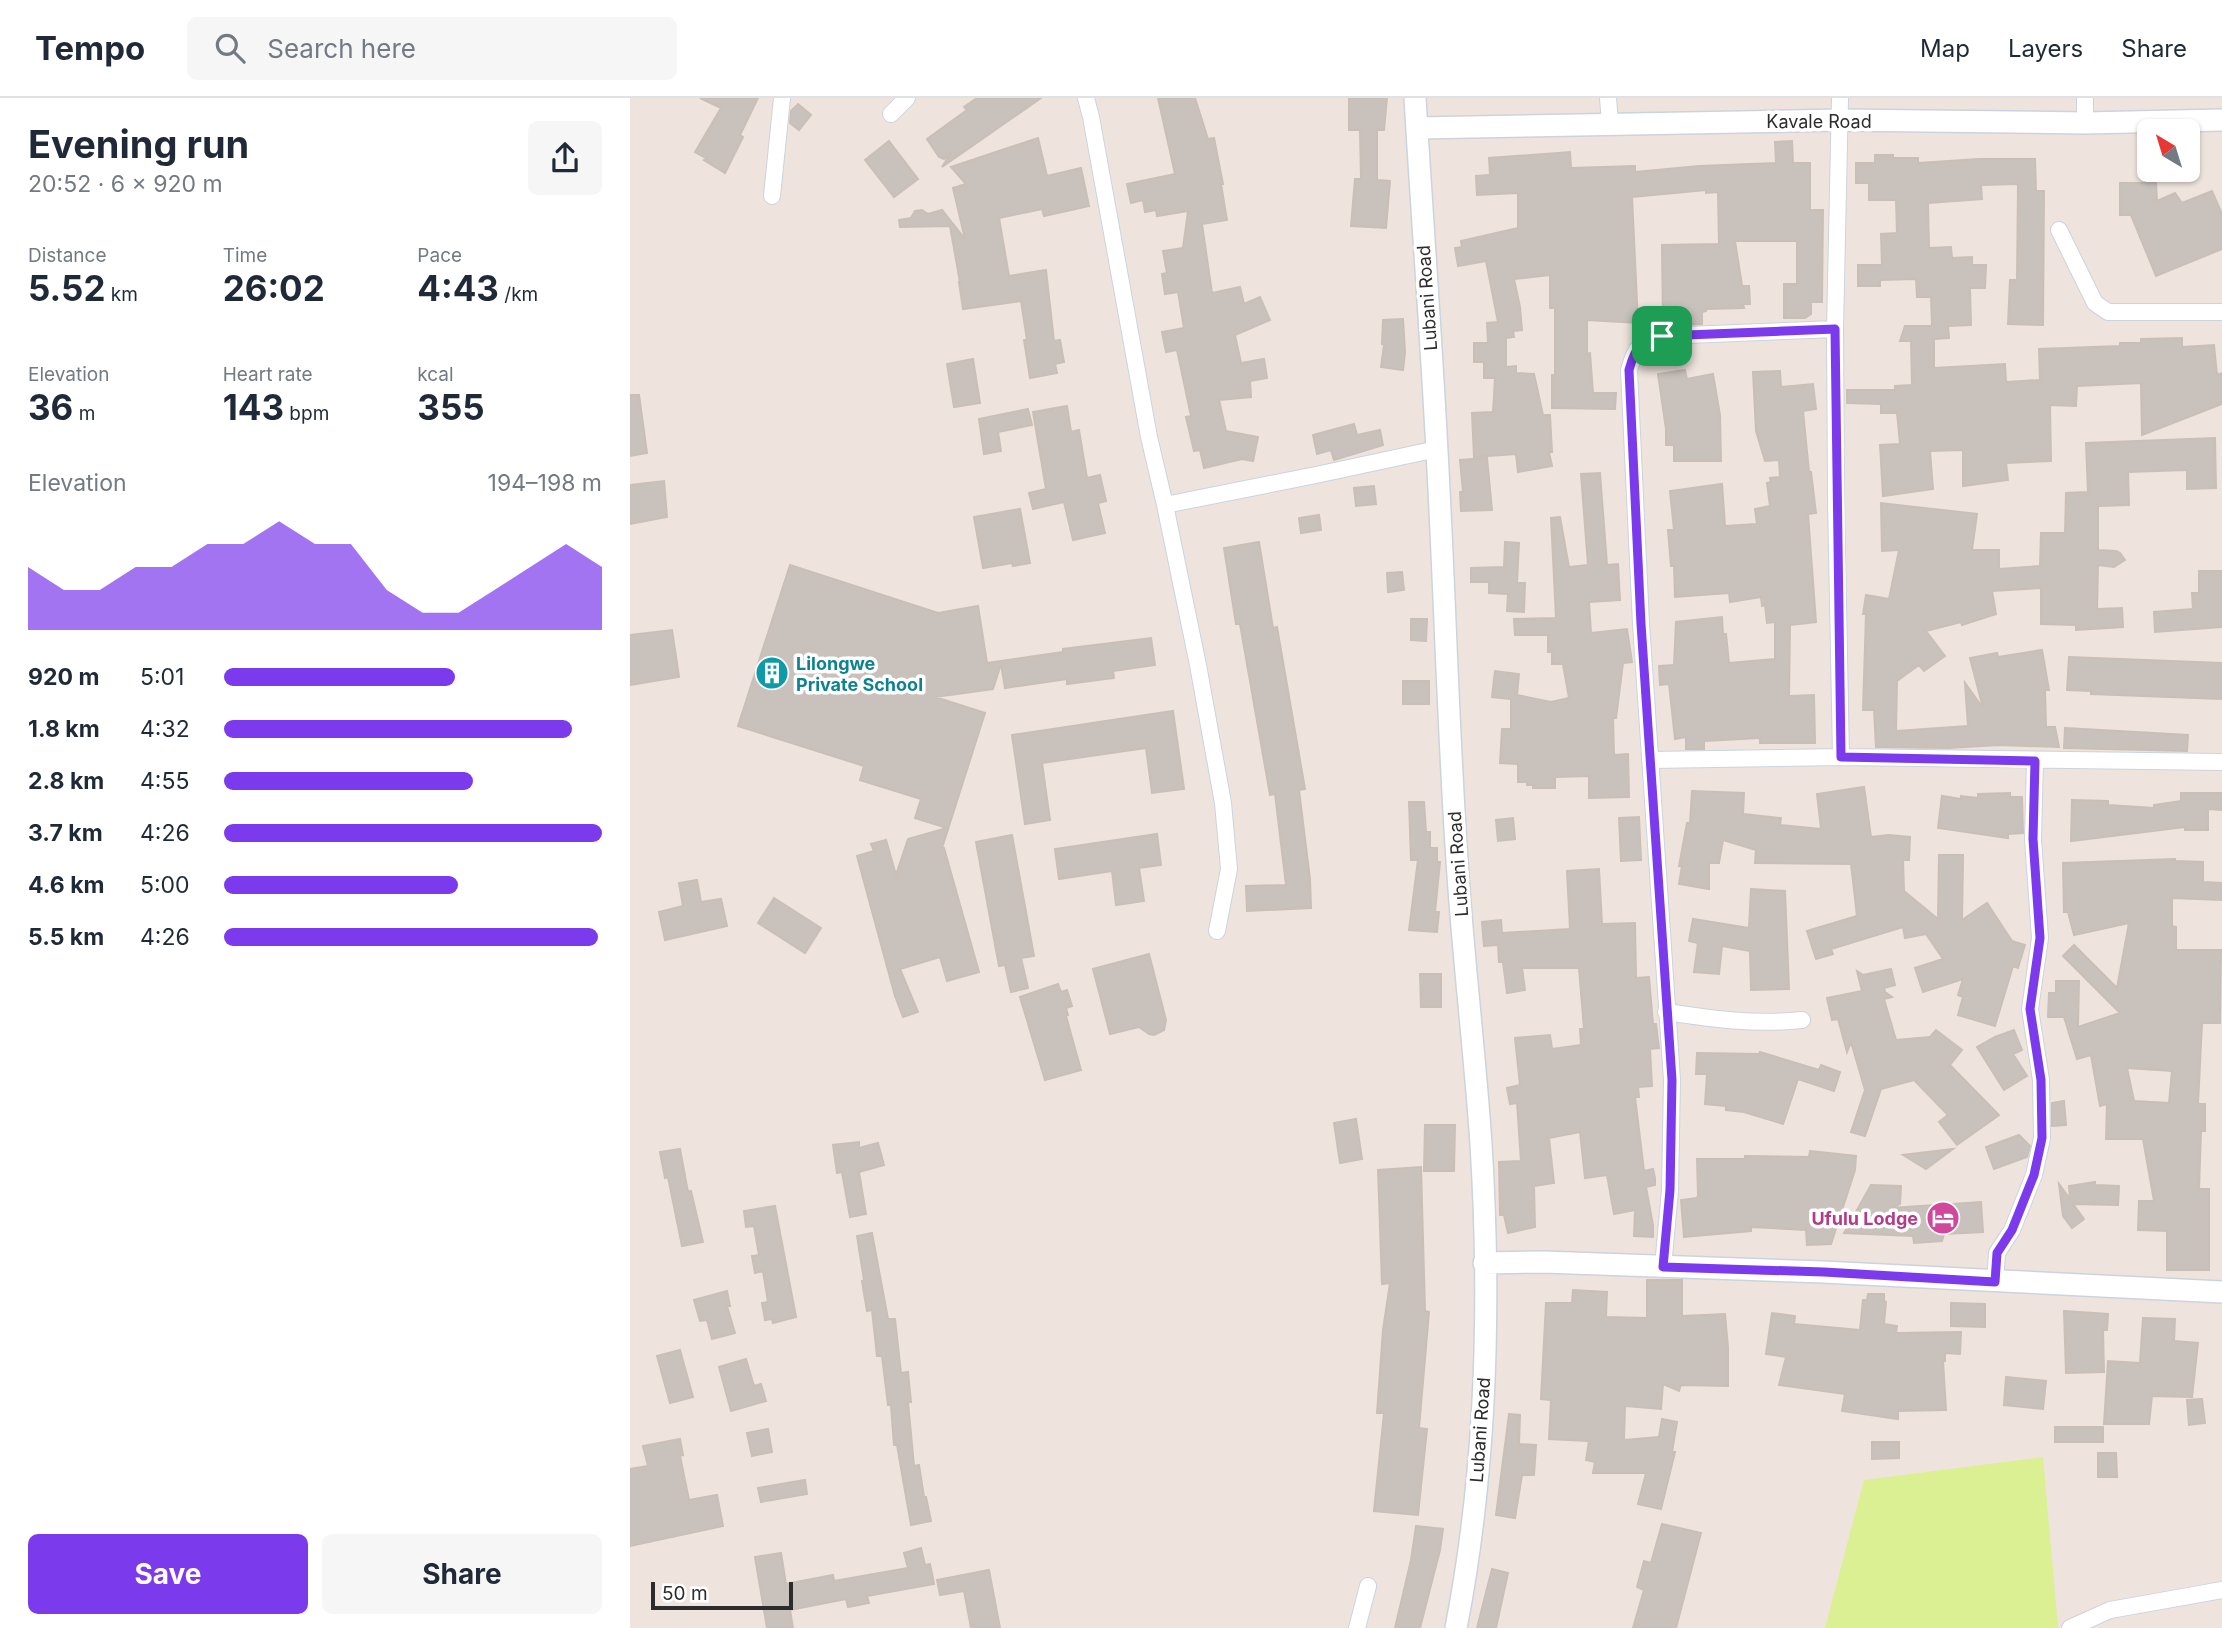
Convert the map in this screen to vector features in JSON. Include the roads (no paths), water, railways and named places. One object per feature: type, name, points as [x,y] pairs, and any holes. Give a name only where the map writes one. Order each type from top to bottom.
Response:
[{"type":"street","points":[[772,196],[782,98]]},
{"type":"street","points":[[891,114],[907,98]]},
{"type":"street","points":[[1086,98],[1149,437],[1166,505],[1223,803],[1228,869],[1217,931]]},
{"type":"street","name":"Lubani Road","points":[[1415,98],[1437,449],[1458,875],[1481,1146],[1485,1349],[1482,1432],[1468,1567],[1456,1628]]},
{"type":"street","points":[[1608,98],[1610,123]]},
{"type":"street","points":[[1840,98],[1835,329],[1841,757]]},
{"type":"street","points":[[2085,98],[2085,123]]},
{"type":"street","name":"Kavale Road","points":[[1417,128],[1841,120],[2085,123],[2222,120]]},
{"type":"street","points":[[2059,230],[2095,303],[2108,312],[2222,312]]},
{"type":"street","points":[[1663,1267],[1670,1190],[1672,1080],[1650,760],[1629,370],[1632,356],[1639,345],[1662,336],[1835,329]]},
{"type":"street","points":[[1166,505],[1437,449]]},
{"type":"street","points":[[1650,760],[1841,757],[2222,762]]},
{"type":"street","points":[[1995,1282],[1997,1253],[2012,1230],[2034,1175],[2042,1138],[2041,1080],[2030,1009],[2040,938],[2033,839],[2035,761]]},
{"type":"street","points":[[1666,1012],[1769,1023],[1802,1020]]},
{"type":"street","points":[[1484,1263],[1544,1262],[1824,1272],[2222,1292]]},
{"type":"street","points":[[1357,1628],[1368,1586]]},
{"type":"street","points":[[2070,1628],[2109,1611],[2222,1590]]},
{"type":"place","name":"Lilongwe Private School","points":[[772,673]]},
{"type":"place","name":"Ufulu Lodge","points":[[1943,1218]]}]
